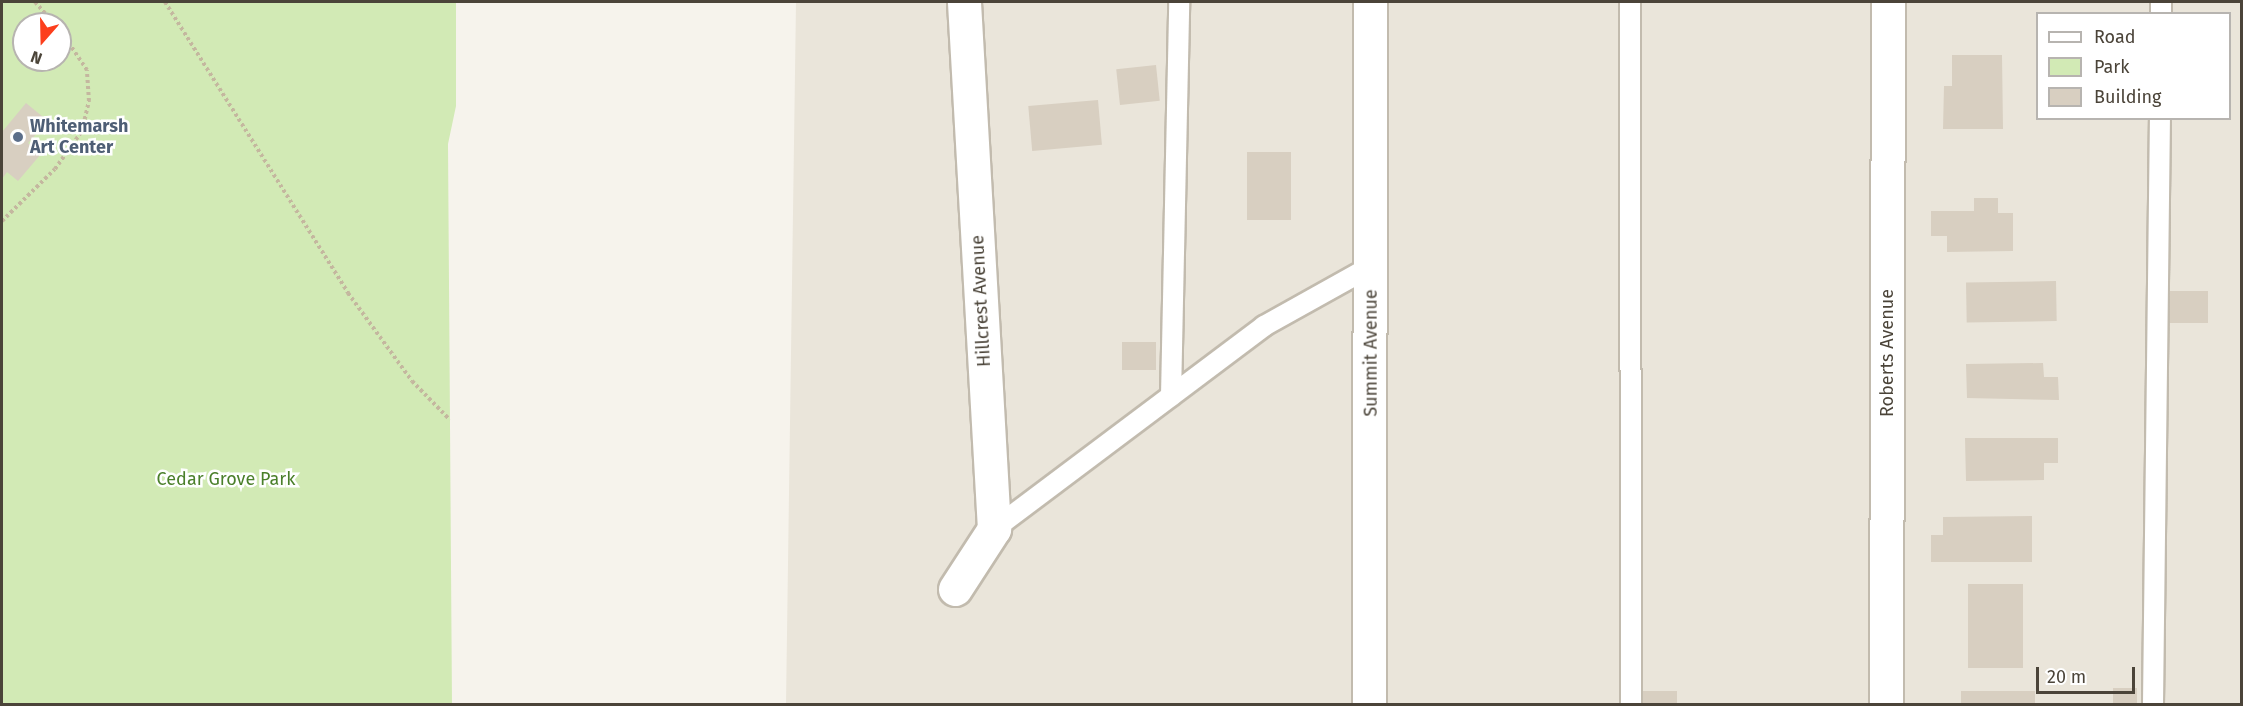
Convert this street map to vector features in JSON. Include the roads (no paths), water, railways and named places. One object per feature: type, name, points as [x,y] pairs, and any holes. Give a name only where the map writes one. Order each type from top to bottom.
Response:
[{"type":"street","name":"Hillcrest Avenue","points":[[964,2],[994,529]]},
{"type":"street","name":"Summit Avenue","points":[[1369,705],[1372,266],[1370,2]]},
{"type":"street","name":"Roberts Avenue","points":[[1886,705],[1888,2]]},
{"type":"street","points":[[955,589],[994,529]]},
{"type":"lane","points":[[1171,396],[1179,2]]},
{"type":"lane","points":[[1630,2],[1631,705]]},
{"type":"lane","points":[[2153,705],[2160,120]]},
{"type":"lane","points":[[994,529],[1264,326],[1372,266]]},
{"type":"place","name":"Whitemarsh Art Center","points":[[18,137]]},
{"type":"park label","name":"Cedar Grove Park","points":[[226,479]]}]
